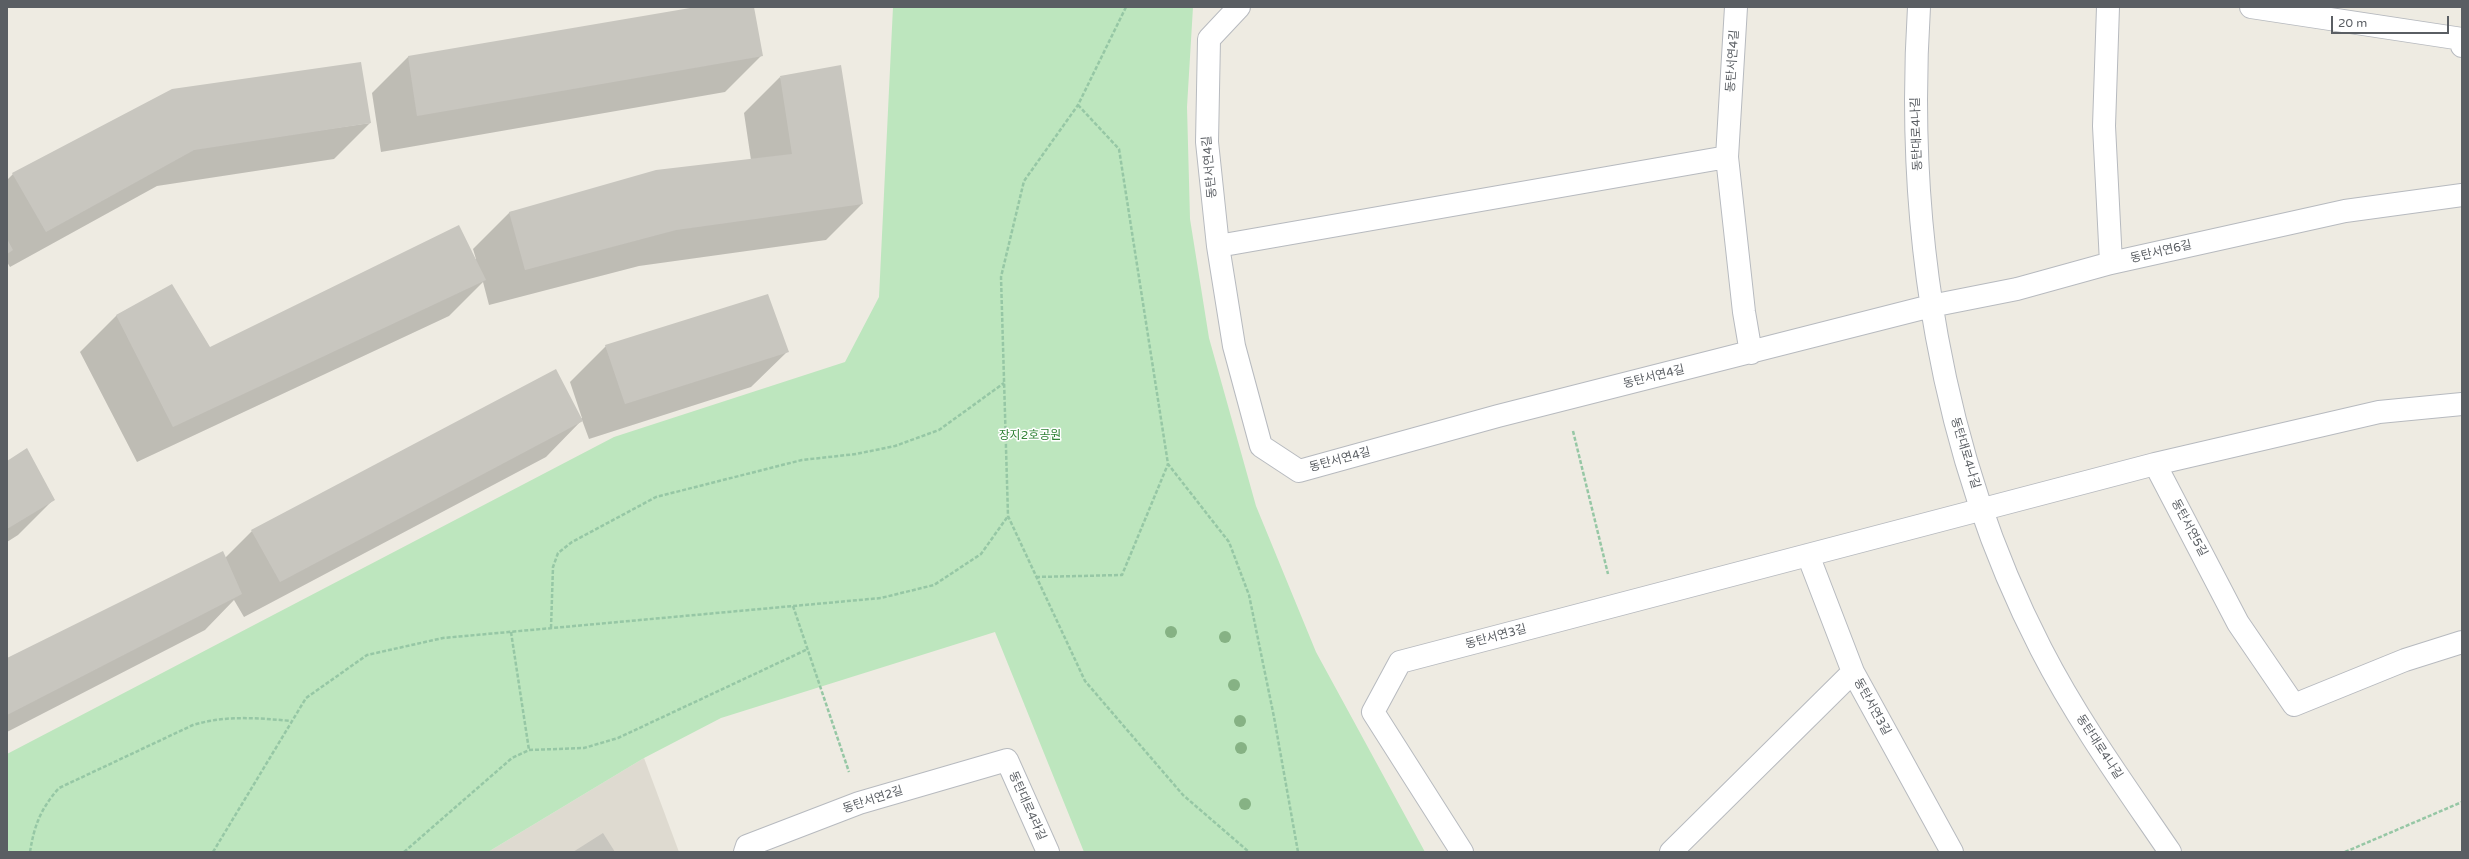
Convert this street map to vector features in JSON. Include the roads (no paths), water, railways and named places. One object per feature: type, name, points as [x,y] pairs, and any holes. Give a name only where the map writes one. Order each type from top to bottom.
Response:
[{"type":"street","name":"동탄서연4길","points":[[1239,7],[1209,39],[1207,142],[1218,246],[1234,346],[1261,446],[1299,471],[1566,399],[1931,306]]},
{"type":"street","name":"동탄서연4길","points":[[1736,7],[1727,157],[1744,312],[1751,353]]},
{"type":"street","name":"동탄대로4나길","points":[[1919,7],[1917,135],[1920,202],[1931,306],[1955,426],[1982,509],[2005,572],[2045,655],[2077,713],[2170,852]]},
{"type":"street","points":[[2108,7],[2104,126],[2111,263]]},
{"type":"street","points":[[2251,7],[2462,39],[2462,46]]},
{"type":"street","points":[[1218,246],[1727,157]]},
{"type":"street","name":"동탄서연6길","points":[[1931,306],[2016,289],[2111,263],[2345,211],[2462,195]]},
{"type":"street","points":[[2155,464],[2379,412],[2462,404]]},
{"type":"street","name":"동탄서연3길","points":[[1462,852],[1373,712],[1400,662],[2155,464]]},
{"type":"street","name":"동탄서연5길","points":[[2155,464],[2238,623],[2294,705],[2405,660],[2462,642]]},
{"type":"street","name":"동탄서연3길","points":[[1808,555],[1853,672],[1952,852]]},
{"type":"street","points":[[1671,852],[1853,672]]},
{"type":"street","name":"동탄서연2길","points":[[745,852],[747,846],[859,802],[1007,760]]},
{"type":"street","name":"동탄대로4라길","points":[[1007,760],[1048,852]]},
{"type":"park label","name":"장지2호공원","points":[[1030,436]]}]
